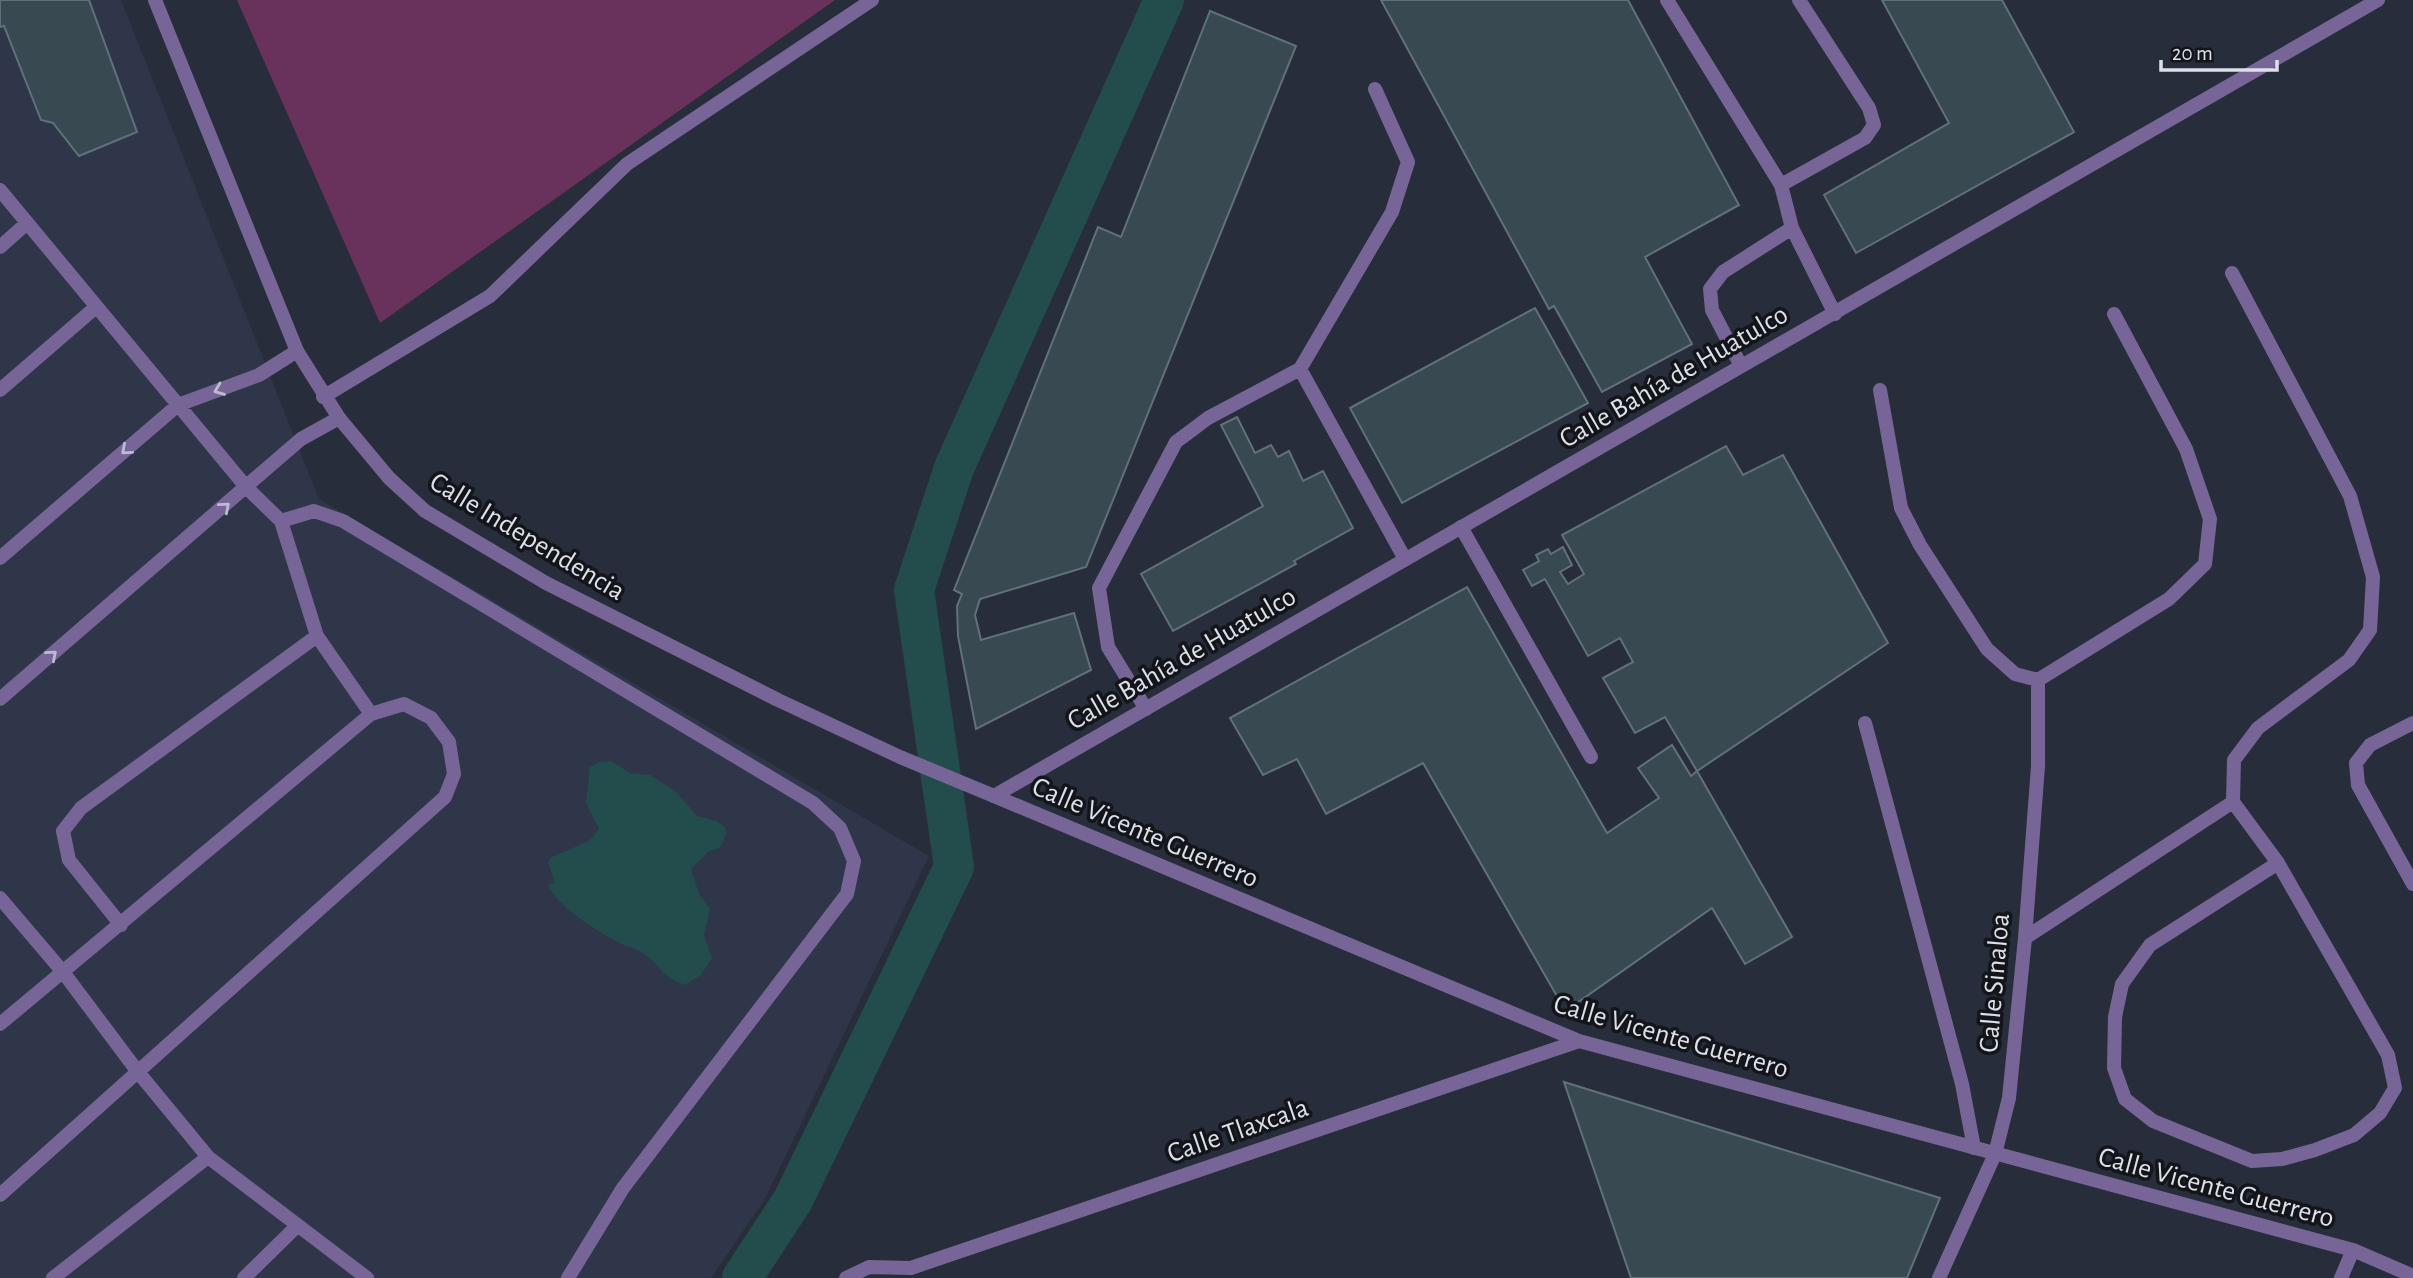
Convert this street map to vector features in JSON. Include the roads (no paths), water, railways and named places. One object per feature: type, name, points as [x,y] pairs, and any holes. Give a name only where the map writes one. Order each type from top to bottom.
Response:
[{"type":"street","name":"Calle Independencia","points":[[155,0],[297,351],[323,397],[389,478],[425,511],[546,583],[778,700],[900,757]]},
{"type":"street","points":[[323,397],[491,296],[627,164],[872,0]]},
{"type":"street","points":[[1667,0],[1781,185],[1792,228],[1835,314]]},
{"type":"street","points":[[1781,185],[1866,138],[1874,125],[1869,108],[1799,0]]},
{"type":"street","name":"Calle Bahía de Huatulco","points":[[994,796],[2378,0]]},
{"type":"street","points":[[1146,709],[1108,646],[1099,588],[1176,442],[1208,418],[1300,369],[1392,212],[1408,162],[1375,89]]},
{"type":"street","points":[[0,190],[247,488],[281,521],[317,636],[371,714]]},
{"type":"street","points":[[0,247],[27,223]]},
{"type":"street","points":[[1741,366],[1712,310],[1710,289],[1723,272],[1792,228]]},
{"type":"street","points":[[2232,273],[2350,496],[2373,577],[2370,630],[2349,660],[2258,728],[2234,760],[2233,802],[2278,863],[2388,1055],[2395,1088],[2380,1113],[2354,1135],[2281,1159],[2252,1161],[2153,1121],[2126,1099],[2114,1068],[2115,1017],[2122,984],[2150,945],[2278,863]]},
{"type":"street","points":[[0,390],[96,307]]},
{"type":"street","points":[[1880,390],[1900,508],[1920,545],[1987,649],[2015,674],[2038,680],[2169,598],[2205,564],[2210,519],[2186,449],[2114,314]]},
{"type":"street","points":[[0,558],[178,405],[259,375],[297,351]]},
{"type":"street","points":[[1300,369],[1405,559]]},
{"type":"street","points":[[0,699],[301,439],[339,418]]},
{"type":"street","points":[[281,521],[314,511],[343,522],[813,803],[840,828],[854,860],[847,894],[623,1188],[568,1278]]},
{"type":"street","points":[[1461,527],[1591,757]]},
{"type":"street","points":[[121,925],[69,860],[63,831],[81,808],[317,636]]},
{"type":"street","name":"Calle Sinaloa","points":[[1939,1278],[1995,1154],[2009,1098],[2038,766],[2038,680]]},
{"type":"street","points":[[0,1195],[445,797],[454,774],[449,742],[431,718],[404,704],[371,714],[121,925],[1,1021]]},
{"type":"street","points":[[1865,723],[1962,1084],[1975,1147]]},
{"type":"street","points":[[2413,723],[2370,745],[2356,763],[2358,785],[2413,884]]},
{"type":"street","name":"Calle Vicente Guerrero","points":[[900,757],[1579,1041],[2353,1250],[2413,1276]]},
{"type":"street","points":[[2025,938],[2233,802]]},
{"type":"street","points":[[0,898],[63,972],[138,1072],[208,1157],[367,1278]]},
{"type":"street","name":"Calle Tlaxcala","points":[[913,1273],[1579,1041]]},
{"type":"street","points":[[53,1278],[208,1157]]},
{"type":"street","points":[[244,1278],[297,1226]]},
{"type":"street","points":[[2341,1278],[2353,1250]]},
{"type":"street","points":[[846,1278],[869,1267],[913,1273]]},
{"type":"waterway","points":[[742,1278],[793,1200],[954,867],[914,590],[954,468],[1164,0]]}]
